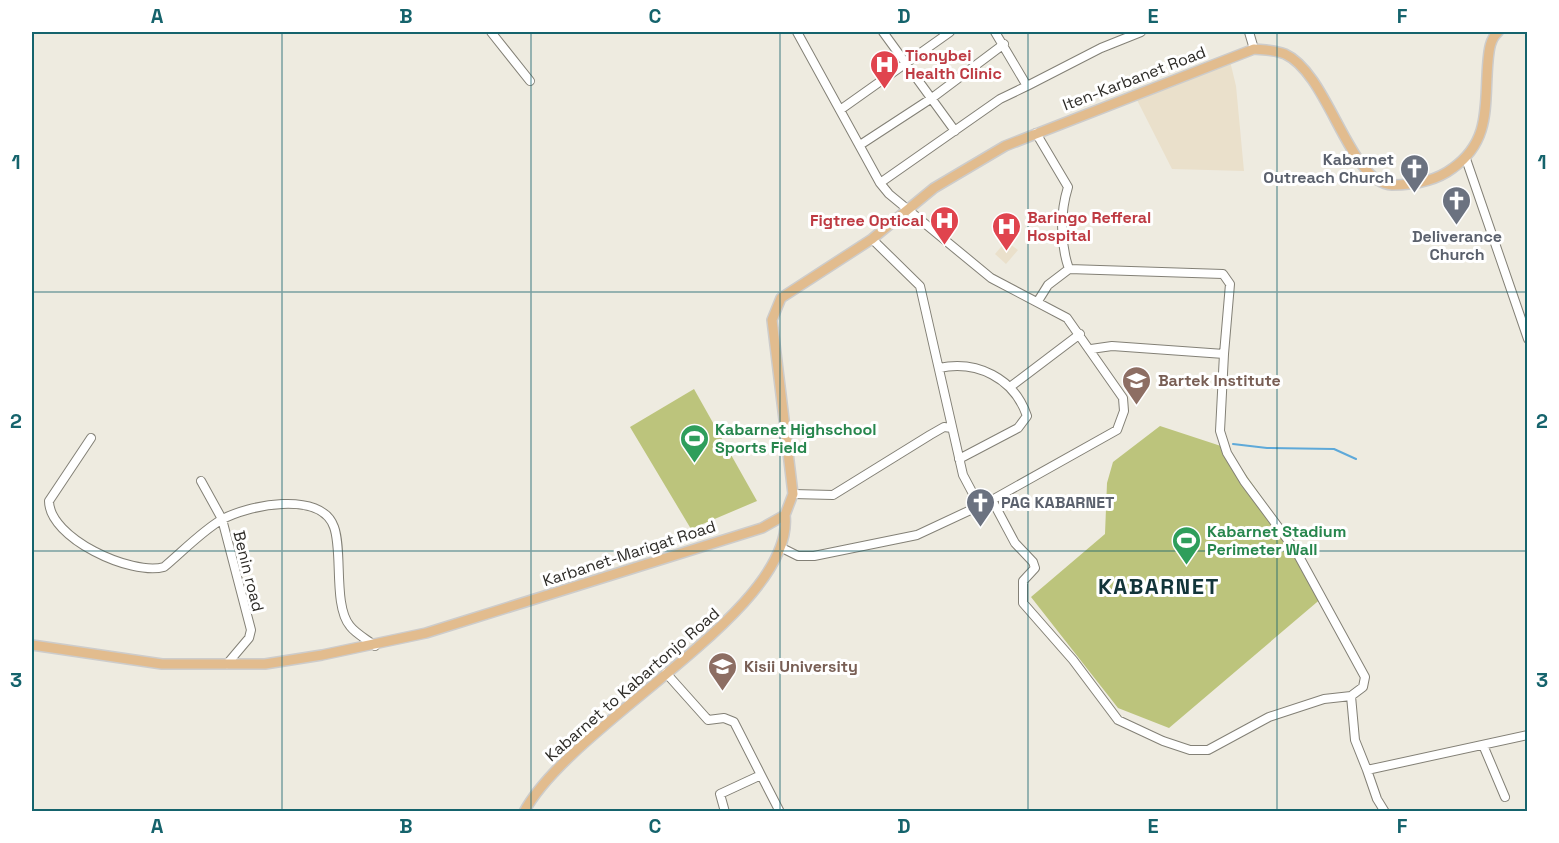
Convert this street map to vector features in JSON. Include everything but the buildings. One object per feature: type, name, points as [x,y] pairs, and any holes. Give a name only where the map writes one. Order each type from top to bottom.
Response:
[{"type":"main road","name":"Iten-Karbanet Road","points":[[908,208],[971,164],[1036,133],[1254,49],[1272,50],[1285,54],[1306,70],[1360,163],[1374,178],[1388,184],[1425,181],[1449,172],[1466,159],[1483,131],[1489,49],[1498,32]]},
{"type":"main road","points":[[785,515],[794,494],[772,320],[774,309],[781,298],[795,287],[872,239],[908,208]]},
{"type":"main road","name":"Kabarnet to Kabartonjo Road","points":[[524,812],[544,782],[565,760],[726,623],[755,589],[782,548],[787,529],[785,515]]},
{"type":"main road","name":"Karbanet-Marigat Road","points":[[32,645],[135,662],[226,664],[265,664],[375,646],[426,633],[762,528],[785,515]]},
{"type":"street","points":[[491,32],[530,81]]},
{"type":"street","points":[[782,548],[798,556],[814,556],[917,535],[992,500],[1117,430],[1124,411],[1123,398],[1091,349],[1067,318],[991,278],[880,183],[797,32]]},
{"type":"street","points":[[884,32],[955,131]]},
{"type":"street","points":[[840,110],[950,32]]},
{"type":"street","points":[[995,32],[1027,86]]},
{"type":"street","points":[[880,183],[999,99],[1130,34],[1141,32]]},
{"type":"street","points":[[1249,32],[1254,49]]},
{"type":"street","points":[[860,145],[932,98],[1004,44]]},
{"type":"street","points":[[1036,133],[1068,187],[1062,220],[1065,256],[1069,269]]},
{"type":"street","points":[[1466,159],[1527,339]]},
{"type":"street","points":[[872,239],[920,286],[963,475],[979,505]]},
{"type":"street","points":[[992,500],[1015,543],[1033,562],[1035,568],[1023,581],[1023,603],[1073,660],[1111,712],[1131,727],[1145,731],[1163,741],[1200,751],[1218,746],[1269,717],[1324,699],[1351,696],[1360,692],[1365,683],[1365,676],[1342,632],[1291,542],[1244,481],[1227,453],[1220,431],[1230,284],[1223,274],[1069,269],[1048,285],[1038,301]]},
{"type":"street","points":[[1010,387],[1080,334]]},
{"type":"street","points":[[1091,349],[1112,346],[1224,354]]},
{"type":"street","points":[[939,368],[955,365],[980,368],[1010,387],[1026,411],[1026,420],[1018,428],[959,459]]},
{"type":"street","points":[[794,494],[833,495],[944,427],[952,428]]},
{"type":"street","points":[[91,438],[49,501],[49,512],[67,535],[130,565],[154,569],[164,567],[222,519],[261,507],[298,503],[323,511],[334,526],[338,586],[349,626],[375,646]]},
{"type":"street","name":"Benin road","points":[[201,481],[222,519],[251,630],[249,638],[226,664]]},
{"type":"street","points":[[666,673],[708,720],[724,718],[734,722],[780,812]]},
{"type":"street","points":[[1351,696],[1355,740],[1377,799],[1385,812]]},
{"type":"street","points":[[1367,771],[1527,735]]},
{"type":"street","points":[[1483,746],[1505,797]]},
{"type":"street","points":[[725,812],[720,794],[761,775]]},
{"type":"shaded area","points":[[1230,61],[1236,86],[1244,171],[1172,169],[1136,98]]},
{"type":"shaded area","name":"Baringo Refferal Hospital","points":[[1006,241],[1018,250],[1006,264],[995,254]]},
{"type":"green space","name":"Kabarnet Highschool Sports Field","points":[[694,389],[757,501],[691,529],[630,427]]},
{"type":"green space","name":"Kabarnet Stadium Perimeter Wall","points":[[1160,426],[1227,448],[1263,499],[1323,597],[1169,728],[1118,708],[1031,597],[1105,534],[1107,483],[1113,462]]},
{"type":"waterway","points":[[1233,444],[1267,448],[1334,449],[1356,459]]},
{"type":"place","name":"Tionybei Health Clinic","points":[[884,90]]},
{"type":"place","name":"Kabarnet Outreach Church","points":[[1415,194]]},
{"type":"place","name":"Deliverance Church","points":[[1457,226]]},
{"type":"place","name":"Figtree Optical","points":[[945,246]]},
{"type":"place","name":"Baringo Refferal Hospital","points":[[1006,252]]},
{"type":"place","name":"Bartek Institute","points":[[1137,406]]},
{"type":"place","name":"Kabarnet Highschool Sports Field","points":[[694,464]]},
{"type":"place","name":"PAG KABARNET","points":[[980,528]]},
{"type":"place","name":"Kabarnet Stadium Perimeter Wall","points":[[1186,566]]},
{"type":"place","name":"Kisii University","points":[[723,692]]},
{"type":"district","name":"KABARNET","points":[[1159,586]]}]
